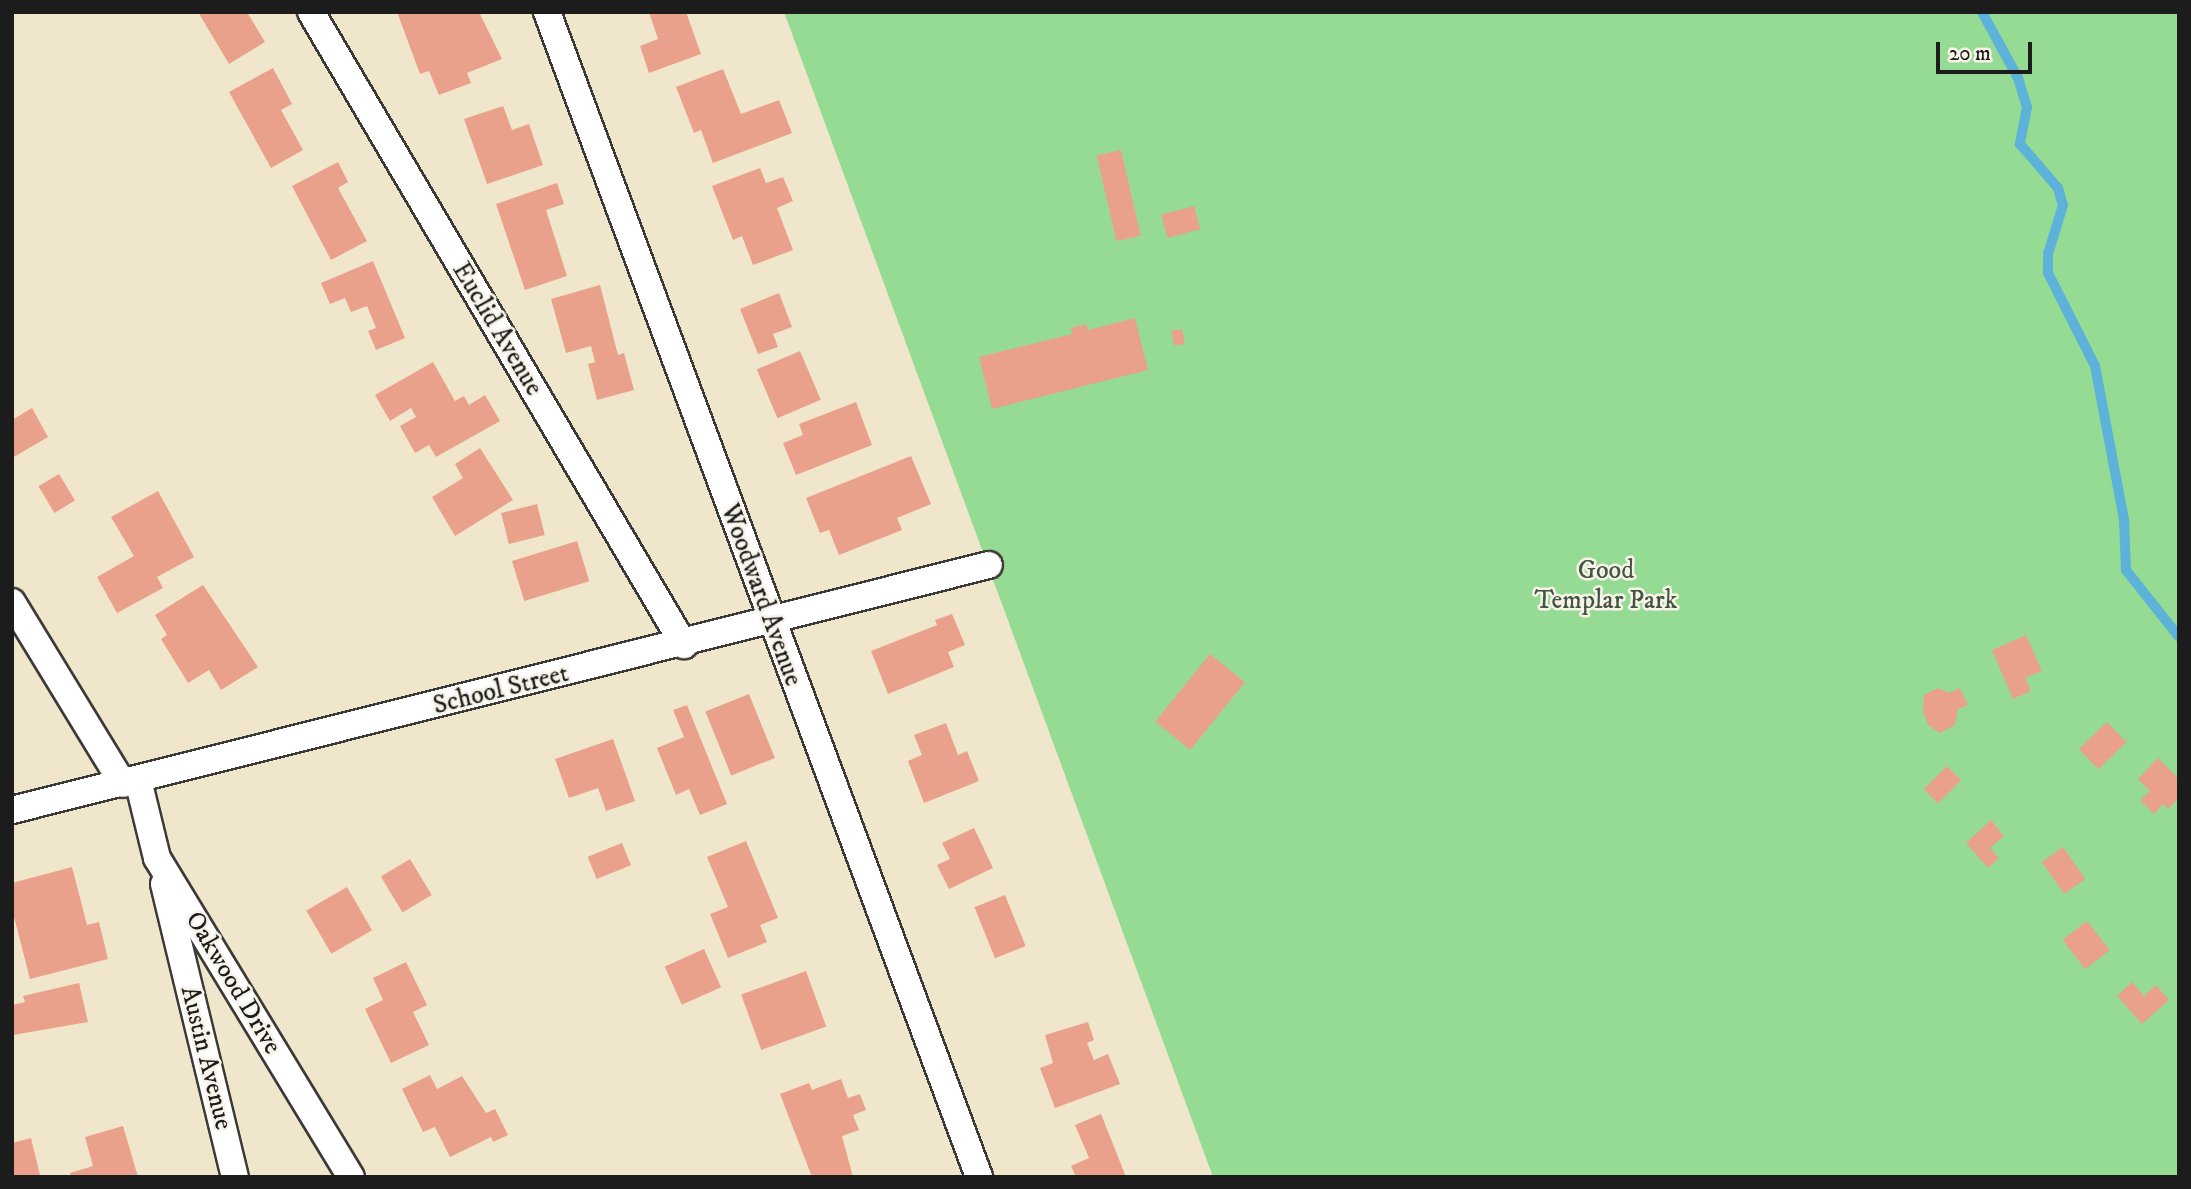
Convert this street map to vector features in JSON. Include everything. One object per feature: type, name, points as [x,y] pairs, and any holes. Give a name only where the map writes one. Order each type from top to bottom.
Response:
[{"type":"street","name":"Euclid Avenue","points":[[311,12],[684,645]]},
{"type":"street","name":"Woodward Avenue","points":[[547,12],[770,621],[979,1177]]},
{"type":"street","name":"School Street","points":[[12,810],[684,645],[989,565]]},
{"type":"street","name":"Oakwood Drive","points":[[12,602],[130,782],[158,858],[351,1177]]},
{"type":"street","name":"Austin Avenue","points":[[158,858],[235,1177]]},
{"type":"green space","name":"Good Templar Park","points":[[784,12],[2179,12],[2179,1177],[1213,1177]]},
{"type":"building","points":[[198,12],[247,12],[265,42],[229,64]]},
{"type":"building","points":[[397,12],[480,14],[502,59],[467,73],[471,83],[439,95],[429,71],[420,74]]},
{"type":"building","points":[[649,12],[686,12],[701,54],[649,73],[640,46],[658,39]]},
{"type":"building","points":[[273,68],[292,104],[281,110],[303,150],[271,168],[229,92]]},
{"type":"building","points":[[723,69],[741,114],[779,100],[792,133],[713,163],[701,130],[694,133],[676,87]]},
{"type":"building","points":[[503,106],[512,130],[529,124],[543,165],[487,184],[464,119]]},
{"type":"building","points":[[1121,150],[1141,236],[1116,241],[1097,156]]},
{"type":"building","points":[[338,162],[348,182],[338,188],[367,241],[331,260],[292,186]]},
{"type":"building","points":[[760,168],[766,183],[783,177],[793,201],[777,208],[793,250],[753,265],[742,236],[733,240],[712,186]]},
{"type":"building","points":[[557,183],[564,204],[546,210],[567,276],[525,290],[496,204]]},
{"type":"building","points":[[1194,206],[1200,229],[1167,238],[1161,215]]},
{"type":"building","points":[[373,261],[405,338],[376,350],[368,331],[376,328],[367,306],[351,312],[345,298],[330,304],[321,283]]},
{"type":"building","points":[[600,285],[618,355],[624,353],[634,390],[597,400],[588,364],[595,362],[591,346],[566,353],[551,299]]},
{"type":"building","points":[[779,293],[792,327],[773,334],[778,347],[758,354],[740,309]]},
{"type":"building","points":[[1135,318],[1148,370],[992,409],[979,357],[1072,334],[1071,328],[1086,324],[1088,330]]},
{"type":"building","points":[[1182,329],[1185,344],[1174,346],[1171,331]]},
{"type":"building","points":[[800,351],[821,400],[777,418],[757,369]]},
{"type":"building","points":[[433,362],[455,401],[464,396],[469,405],[485,395],[500,421],[436,457],[429,445],[415,453],[400,426],[416,417],[411,408],[390,421],[375,395]]},
{"type":"building","points":[[856,402],[872,445],[796,475],[783,443],[803,435],[799,424]]},
{"type":"building","points":[[32,408],[48,437],[12,458],[12,420]]},
{"type":"building","points":[[480,448],[513,500],[455,536],[432,497],[463,478],[455,464]]},
{"type":"building","points":[[911,456],[931,504],[897,518],[902,530],[839,555],[829,530],[820,533],[806,498]]},
{"type":"building","points":[[59,474],[75,501],[54,513],[38,486]]},
{"type":"building","points":[[158,491],[194,557],[157,577],[163,588],[117,613],[97,577],[134,556],[111,517]]},
{"type":"building","points":[[537,504],[545,535],[509,544],[501,513]]},
{"type":"building","points":[[577,541],[589,581],[524,601],[512,561]]},
{"type":"building","points":[[203,585],[258,667],[221,690],[209,670],[188,683],[161,639],[167,635],[155,615]]},
{"type":"building","points":[[952,614],[965,645],[948,652],[954,667],[888,694],[871,651],[937,625],[935,620]]},
{"type":"building","points":[[2026,635],[2042,671],[2025,678],[2031,691],[2013,699],[1992,650]]},
{"type":"building","points":[[1210,654],[1245,682],[1190,750],[1155,722]]},
{"type":"building","points":[[1938,688],[1949,693],[1960,688],[1968,705],[1958,709],[1955,725],[1940,733],[1928,725],[1923,711],[1924,695]]},
{"type":"building","points":[[749,694],[775,758],[731,776],[705,712]]},
{"type":"building","points":[[687,705],[727,804],[700,815],[689,789],[676,795],[657,748],[684,737],[673,710]]},
{"type":"building","points":[[2107,722],[2126,742],[2098,769],[2079,749]]},
{"type":"building","points":[[946,723],[958,755],[967,751],[979,781],[924,803],[908,761],[922,755],[914,735]]},
{"type":"building","points":[[613,739],[635,801],[606,811],[598,788],[569,798],[555,759]]},
{"type":"building","points":[[2158,758],[2179,779],[2179,798],[2168,809],[2163,804],[2154,814],[2140,800],[2150,791],[2138,779]]},
{"type":"building","points":[[1947,766],[1961,780],[1938,803],[1924,789]]},
{"type":"building","points":[[1991,820],[2004,836],[1990,848],[1999,858],[1988,868],[1966,843]]},
{"type":"building","points":[[974,828],[993,868],[949,889],[937,865],[950,859],[942,843]]},
{"type":"building","points":[[746,841],[778,918],[760,925],[767,942],[728,958],[710,914],[728,907],[707,857]]},
{"type":"building","points":[[622,843],[631,865],[597,879],[588,857]]},
{"type":"building","points":[[2063,847],[2085,879],[2064,894],[2042,862]]},
{"type":"building","points":[[410,859],[432,895],[402,913],[381,877]]},
{"type":"building","points":[[72,867],[87,925],[99,922],[108,959],[30,979],[12,909],[12,883]]},
{"type":"building","points":[[347,887],[372,930],[331,954],[306,911]]},
{"type":"building","points":[[1005,895],[1026,946],[995,958],[974,907]]},
{"type":"building","points":[[2087,921],[2110,950],[2085,969],[2063,940]]},
{"type":"building","points":[[704,949],[721,987],[682,1005],[665,966]]},
{"type":"building","points":[[406,962],[427,1005],[413,1012],[429,1045],[391,1063],[365,1009],[383,1000],[373,978]]},
{"type":"building","points":[[806,971],[826,1026],[761,1050],[741,995]]},
{"type":"building","points":[[2132,982],[2144,996],[2156,985],[2169,1000],[2142,1024],[2117,996]]},
{"type":"building","points":[[79,983],[88,1022],[13,1035],[12,1005],[25,1002],[23,996]]},
{"type":"building","points":[[1088,1022],[1094,1040],[1087,1043],[1094,1060],[1108,1054],[1120,1084],[1055,1108],[1040,1068],[1053,1063],[1045,1035]]},
{"type":"building","points":[[430,1075],[437,1089],[462,1076],[486,1113],[495,1109],[508,1135],[493,1142],[491,1137],[450,1157],[435,1127],[423,1132],[402,1089]]},
{"type":"building","points":[[841,1079],[848,1098],[860,1094],[866,1110],[853,1115],[859,1130],[842,1136],[853,1177],[812,1177],[780,1094],[809,1083],[812,1090]]},
{"type":"building","points":[[1101,1114],[1126,1177],[1076,1177],[1071,1166],[1089,1158],[1075,1125]]},
{"type":"building","points":[[123,1126],[138,1177],[71,1177],[70,1173],[93,1166],[85,1137]]},
{"type":"building","points":[[31,1138],[40,1175],[12,1177],[12,1143]]},
{"type":"waterway","points":[[1982,12],[2018,78],[2027,107],[2020,144],[2058,188],[2063,205],[2048,254],[2048,273],[2095,366],[2124,519],[2126,570],[2179,637]]}]
